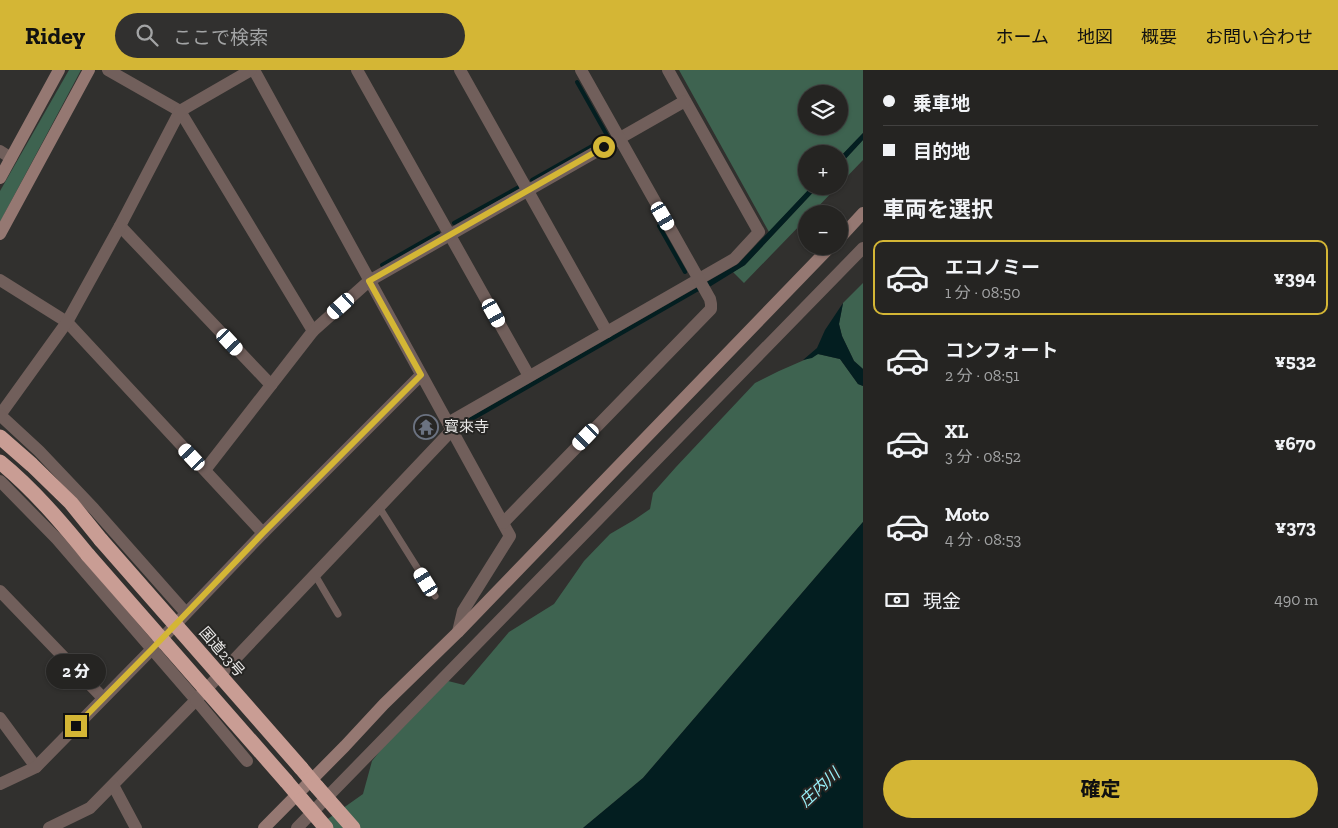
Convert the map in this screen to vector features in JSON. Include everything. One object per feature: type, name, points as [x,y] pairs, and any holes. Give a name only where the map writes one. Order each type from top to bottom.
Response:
[{"type":"highway","name":"国道23号","points":[[0,437],[32,464],[71,503],[101,540],[353,828]]},
{"type":"highway","points":[[0,462],[55,515],[326,828]]},
{"type":"street","points":[[0,178],[6,154],[60,70]]},
{"type":"street","points":[[0,234],[89,70]]},
{"type":"street","points":[[108,70],[180,111],[313,331]]},
{"type":"street","points":[[186,613],[94,508],[0,415],[66,322],[120,226],[180,111],[253,70],[510,536],[463,611],[458,632]]},
{"type":"street","points":[[357,70],[529,376]]},
{"type":"street","points":[[460,70],[607,332]]},
{"type":"street","points":[[503,523],[710,308],[711,304],[702,284],[581,70]]},
{"type":"street","points":[[49,828],[90,808],[113,785],[379,507],[450,426],[529,376],[607,332],[702,284],[734,259],[759,232],[668,70]]},
{"type":"street","points":[[205,470],[313,331],[369,281],[685,101]]},
{"type":"street","points":[[848,229],[863,213]]},
{"type":"street","points":[[120,226],[271,386]]},
{"type":"street","points":[[297,828],[863,248]]},
{"type":"street","points":[[264,828],[299,797],[310,778],[345,746],[384,704],[458,632],[822,255]]},
{"type":"street","points":[[0,280],[66,322],[263,533]]},
{"type":"street","points":[[0,784],[36,767],[263,533],[421,375]]},
{"type":"street","points":[[0,481],[57,539],[247,762]]},
{"type":"street","points":[[0,591],[103,698]]},
{"type":"street","points":[[0,718],[36,767]]},
{"type":"street","points":[[113,785],[136,828]]},
{"type":"lane","points":[[379,507],[435,596]]},
{"type":"lane","points":[[315,575],[338,614]]},
{"type":"green space","points":[[69,70],[81,70],[0,222],[0,191]]},
{"type":"green space","points":[[679,70],[863,70],[863,133],[848,149],[848,145],[798,145],[798,195],[804,195],[769,232]]},
{"type":"green space","points":[[863,140],[863,160],[848,176],[848,156]]},
{"type":"green space","points":[[811,195],[829,195],[820,205],[801,205]]},
{"type":"green space","points":[[798,208],[798,227],[744,283],[733,272],[745,265]]},
{"type":"green space","points":[[863,283],[863,369],[854,361],[842,336],[839,324],[843,303]]},
{"type":"green space","points":[[818,354],[840,359],[858,384],[863,386],[863,522],[643,778],[583,828],[315,828],[363,794],[372,761],[392,736],[448,681],[464,685],[509,632],[554,604],[584,561],[610,534],[650,509],[653,493],[755,383]]},
{"type":"water","points":[[863,133],[863,140],[848,156],[848,149]]},
{"type":"water","points":[[803,195],[811,195],[801,205],[798,205],[798,208],[745,265],[462,427],[460,423],[738,264]]},
{"type":"water","points":[[843,303],[839,324],[842,336],[854,361],[863,369],[863,386],[858,384],[840,359],[818,354],[803,360],[817,348],[825,330]]},
{"type":"water","name":"庄内川","points":[[863,522],[863,828],[583,828],[643,778]]},
{"type":"waterway","points":[[532,180],[608,137],[577,82]]},
{"type":"waterway","points":[[454,223],[519,187]]},
{"type":"waterway","points":[[659,226],[685,272]]},
{"type":"waterway","points":[[382,265],[438,233]]},
{"type":"place","name":"寳來寺","points":[[426,427]]},
{"type":"route","points":[[76,726],[263,533],[421,375],[369,281],[604,147]]}]
